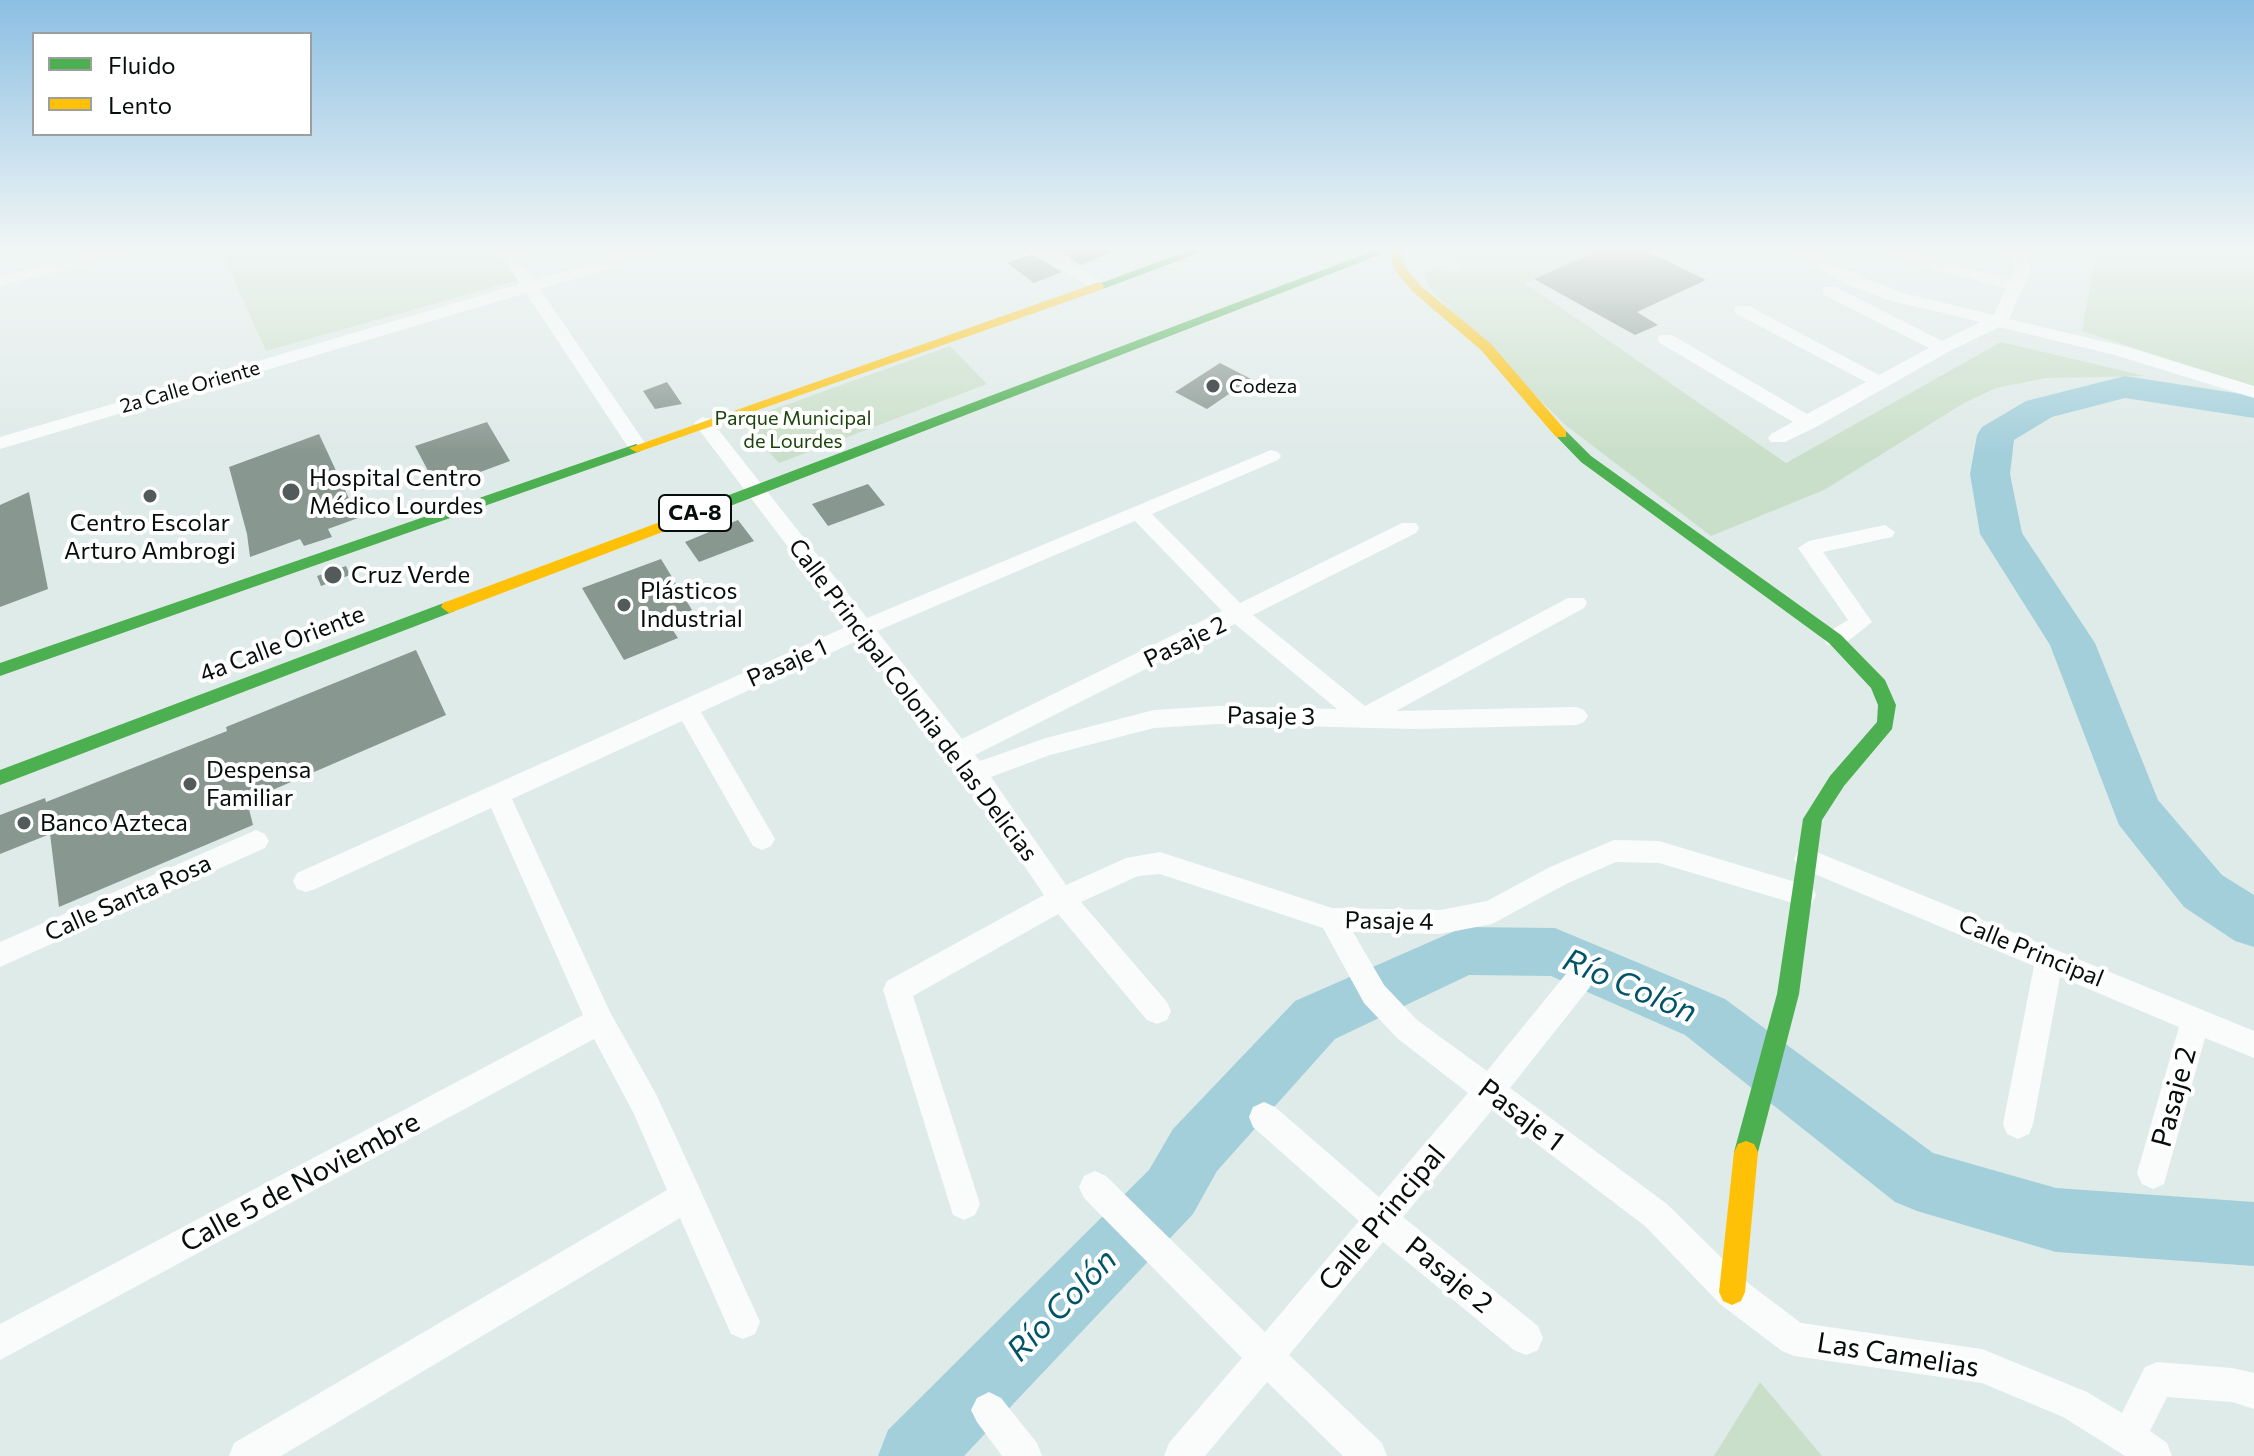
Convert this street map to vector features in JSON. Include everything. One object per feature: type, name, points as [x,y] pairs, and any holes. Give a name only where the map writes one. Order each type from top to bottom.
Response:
[{"type":"main road","points":[[0,670],[1008,317]]},
{"type":"main road","name":"4a Calle Oriente","points":[[0,778],[1213,317]]},
{"type":"main road","points":[[1450,317],[1486,347],[1553,427],[1586,459],[1835,639],[1879,685],[1887,705],[1886,724],[1837,781],[1813,819],[1788,994],[1745,1154],[1732,1292]]},
{"type":"street","name":"2a Calle Oriente","points":[[0,443],[431,317]]},
{"type":"street","points":[[553,317],[637,446]]},
{"type":"street","points":[[1756,317],[1879,382]]},
{"type":"street","points":[[1881,317],[1942,348]]},
{"type":"street","points":[[1986,317],[2174,365],[2254,392]]},
{"type":"street","points":[[1778,438],[2002,317]]},
{"type":"street","points":[[1666,339],[1809,423]]},
{"type":"street","name":"Calle Principal Colonia de las Delicias","points":[[703,423],[975,773],[1061,899],[1157,1011]]},
{"type":"street","name":"Pasaje 1","points":[[306,881],[864,628],[1271,456]]},
{"type":"street","points":[[1139,513],[1239,615],[1363,718],[1576,603]]},
{"type":"street","name":"Pasaje 2","points":[[958,752],[1409,528]]},
{"type":"street","points":[[1835,639],[1861,622],[1809,548],[1885,532]]},
{"type":"street","points":[[687,708],[762,839]]},
{"type":"street","name":"Pasaje 3","points":[[975,773],[1046,747],[1154,719],[1218,715],[1413,720],[1576,716]]},
{"type":"street","points":[[497,793],[600,1021],[645,1104],[743,1322]]},
{"type":"street","name":"Calle Santa Rosa","points":[[0,955],[256,841]]},
{"type":"street","name":"Pasaje 4","points":[[964,1204],[897,990],[1061,899],[1135,866],[1160,863],[1332,920],[1440,922],[1492,912],[1559,875],[1614,851],[1659,852],[1803,895]]},
{"type":"street","name":"Calle Principal","points":[[1807,859],[2254,1045]]},
{"type":"street","name":"Pasaje 1","points":[[1332,920],[1382,1002],[1407,1029],[1656,1215],[1732,1292]]},
{"type":"street","points":[[2018,1124],[2049,959]]},
{"type":"street","name":"Calle Principal","points":[[1182,1456],[1580,978]]},
{"type":"street","name":"Pasaje 2","points":[[2153,1173],[2196,1020]]},
{"type":"street","name":"Calle 5 de Noviembre","points":[[0,1343],[600,1021]]},
{"type":"street","name":"Pasaje 2","points":[[1264,1117],[1381,1220],[1526,1338]]},
{"type":"street","points":[[1095,1187],[1146,1241],[1369,1456]]},
{"type":"street","points":[[247,1456],[687,1196]]},
{"type":"street","name":"Las Camelias","points":[[1732,1292],[1794,1339],[1982,1366],[2075,1404],[2142,1446]]},
{"type":"street","points":[[2142,1446],[2157,1379],[2232,1385],[2254,1391]]},
{"type":"street","points":[[989,1410],[1024,1456]]},
{"type":"green space","points":[[251,317],[387,317],[266,351]]},
{"type":"green space","points":[[1458,317],[1574,317],[1786,463],[2001,342],[2145,376],[2046,378],[1996,388],[1964,403],[1824,490],[1711,536],[1564,424]]},
{"type":"green space","points":[[2084,317],[2254,317],[2254,387],[2082,331]]},
{"type":"green space","name":"Parque Municipal de Lourdes","points":[[950,346],[987,384],[779,463],[741,421]]},
{"type":"green space","points":[[1760,1382],[1822,1456],[1714,1456]]},
{"type":"building","points":[[1602,317],[1645,317],[1658,325],[1635,335]]},
{"type":"building","name":"Codeza","points":[[1220,363],[1251,379],[1207,409],[1175,392]]},
{"type":"building","points":[[667,382],[682,404],[655,409],[643,391]]},
{"type":"building","points":[[487,422],[510,461],[437,488],[415,446]]},
{"type":"building","name":"Hospital Centro Médico Lourdes","points":[[319,434],[358,518],[328,529],[332,537],[304,546],[300,539],[250,557],[229,467]]},
{"type":"building","points":[[868,484],[885,505],[828,526],[812,504]]},
{"type":"building","points":[[29,492],[48,589],[0,607],[0,505]]},
{"type":"building","points":[[738,520],[754,541],[699,562],[685,542]]},
{"type":"building","name":"Plásticos Industrial","points":[[661,559],[692,610],[666,620],[678,638],[624,660],[582,588]]},
{"type":"building","name":"Cruz Verde","points":[[346,566],[350,575],[321,586],[317,576]]},
{"type":"building","points":[[416,650],[446,715],[247,801],[253,825],[59,907],[50,834],[0,854],[0,815],[45,798],[46,802],[227,731],[226,727]]},
{"type":"waterway","name":"Río Colón","points":[[2254,407],[2125,387],[2039,409],[1996,435],[1990,474],[2001,534],[2072,643],[2137,811],[2203,891],[2254,924]]},
{"type":"waterway","name":"Río Colón","points":[[914,1456],[1171,1192],[1195,1150],[1315,1020],[1464,951],[1555,952],[1705,1017],[1917,1180],[2056,1220],[2254,1234]]},
{"type":"traffic: fast","points":[[676,521],[1211,317]]},
{"type":"traffic: fast","points":[[1561,434],[1586,459],[1835,639],[1879,685],[1887,705],[1886,724],[1837,781],[1813,819],[1788,994],[1746,1152]]},
{"type":"traffic: fast","points":[[0,670],[636,448]]},
{"type":"traffic: fast","points":[[0,778],[449,607]]},
{"type":"traffic: slow","points":[[636,448],[1011,317]]},
{"type":"traffic: slow","points":[[1450,317],[1486,347],[1561,434]]},
{"type":"traffic: slow","points":[[449,607],[676,521]]},
{"type":"traffic: slow","points":[[1732,1292],[1746,1152]]},
{"type":"place","name":"Codeza","points":[[1213,386]]},
{"type":"place","name":"Hospital Centro Médico Lourdes","points":[[291,492]]},
{"type":"place","name":"Centro Escolar Arturo Ambrogi","points":[[150,496]]},
{"type":"place","name":"Cruz Verde","points":[[333,575]]},
{"type":"place","name":"Plásticos Industrial","points":[[624,605]]},
{"type":"place","name":"Despensa Familiar","points":[[190,784]]},
{"type":"place","name":"Banco Azteca","points":[[24,823]]}]
